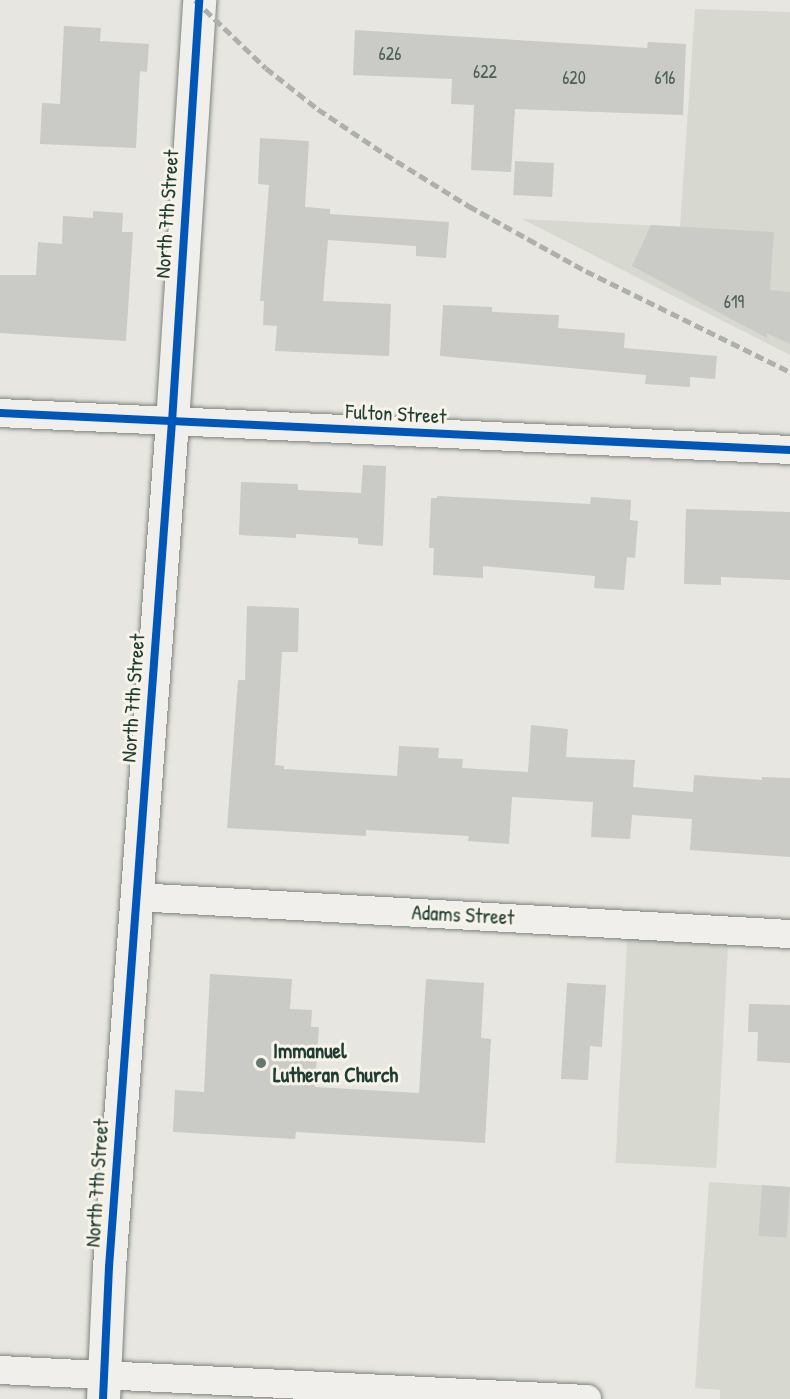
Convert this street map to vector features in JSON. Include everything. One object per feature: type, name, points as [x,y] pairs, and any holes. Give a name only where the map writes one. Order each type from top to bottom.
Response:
[{"type":"street","name":"North 7th Street","points":[[104,1387],[109,1267],[172,422],[199,0]]},
{"type":"street","name":"Fulton Street","points":[[0,413],[790,450]]},
{"type":"street","name":"Adams Street","points":[[136,897],[790,934]]},
{"type":"street","points":[[0,1370],[104,1387],[587,1399]]},
{"type":"shaded area","points":[[695,9],[790,12],[790,355],[522,219],[680,227]]},
{"type":"shaded area","points":[[628,924],[729,929],[716,1168],[615,1163]]},
{"type":"shaded area","points":[[709,1182],[790,1187],[790,1399],[720,1399],[720,1390],[695,1388]]},
{"type":"building","points":[[64,26],[101,28],[100,41],[149,44],[147,72],[140,71],[136,148],[40,144],[42,103],[60,104]]},
{"type":"building","points":[[355,30],[647,48],[648,42],[686,44],[683,115],[515,109],[511,172],[471,170],[474,105],[451,104],[452,79],[353,75]]},
{"type":"building","points":[[260,138],[309,141],[305,207],[330,209],[330,214],[449,222],[446,258],[416,256],[416,246],[328,240],[323,301],[391,304],[389,356],[275,351],[277,326],[263,325],[264,301],[260,301],[269,185],[258,184]]},
{"type":"building","points":[[515,161],[554,163],[552,197],[513,195]]},
{"type":"building","points":[[93,211],[123,213],[122,232],[133,232],[126,341],[0,333],[0,275],[36,275],[38,242],[62,244],[63,216],[93,218]]},
{"type":"building","points":[[651,225],[774,232],[770,290],[790,292],[790,344],[767,333],[767,338],[632,266]]},
{"type":"building","points":[[443,305],[492,307],[492,312],[559,315],[558,328],[625,333],[624,348],[717,356],[715,379],[690,377],[690,387],[645,384],[646,375],[440,356]]},
{"type":"building","points":[[363,465],[386,466],[383,546],[358,544],[358,538],[296,534],[296,538],[239,535],[241,482],[298,484],[298,490],[361,493]]},
{"type":"building","points":[[437,496],[590,504],[591,497],[631,500],[630,520],[638,521],[635,558],[627,557],[624,590],[594,588],[595,576],[483,566],[483,578],[433,575],[434,548],[429,548],[431,498],[437,498]]},
{"type":"building","points":[[686,509],[790,512],[790,580],[721,577],[721,585],[684,584]]},
{"type":"building","points":[[247,606],[299,608],[298,652],[282,652],[275,765],[284,766],[284,769],[397,776],[399,746],[439,748],[438,758],[463,759],[462,768],[528,772],[531,725],[568,729],[566,757],[635,760],[633,787],[693,792],[694,775],[762,780],[762,777],[790,778],[790,857],[690,850],[692,819],[632,815],[630,839],[591,837],[593,802],[512,797],[509,844],[468,841],[469,836],[366,830],[366,836],[227,828],[238,680],[245,680]]},
{"type":"building","name":"Immanuel Lutheran Church","points":[[210,974],[292,979],[290,1009],[312,1010],[311,1027],[319,1027],[315,1087],[419,1093],[426,979],[484,983],[481,1038],[491,1039],[485,1143],[296,1132],[295,1139],[173,1132],[175,1090],[204,1092]]},
{"type":"building","points":[[567,983],[606,985],[602,1047],[590,1046],[588,1080],[561,1079]]},
{"type":"building","points":[[749,1004],[790,1005],[790,1063],[757,1061],[758,1032],[748,1032]]},
{"type":"building","points":[[762,1185],[790,1187],[786,1238],[758,1236]]},
{"type":"railway","points":[[195,0],[266,68],[318,109],[385,154],[469,206],[586,271],[790,372]]},
{"type":"cycle path","points":[[103,1399],[109,1267],[172,422],[199,0]]},
{"type":"cycle path","points":[[0,413],[790,450]]},
{"type":"place","name":"Immanuel Lutheran Church","points":[[261,1063]]}]
